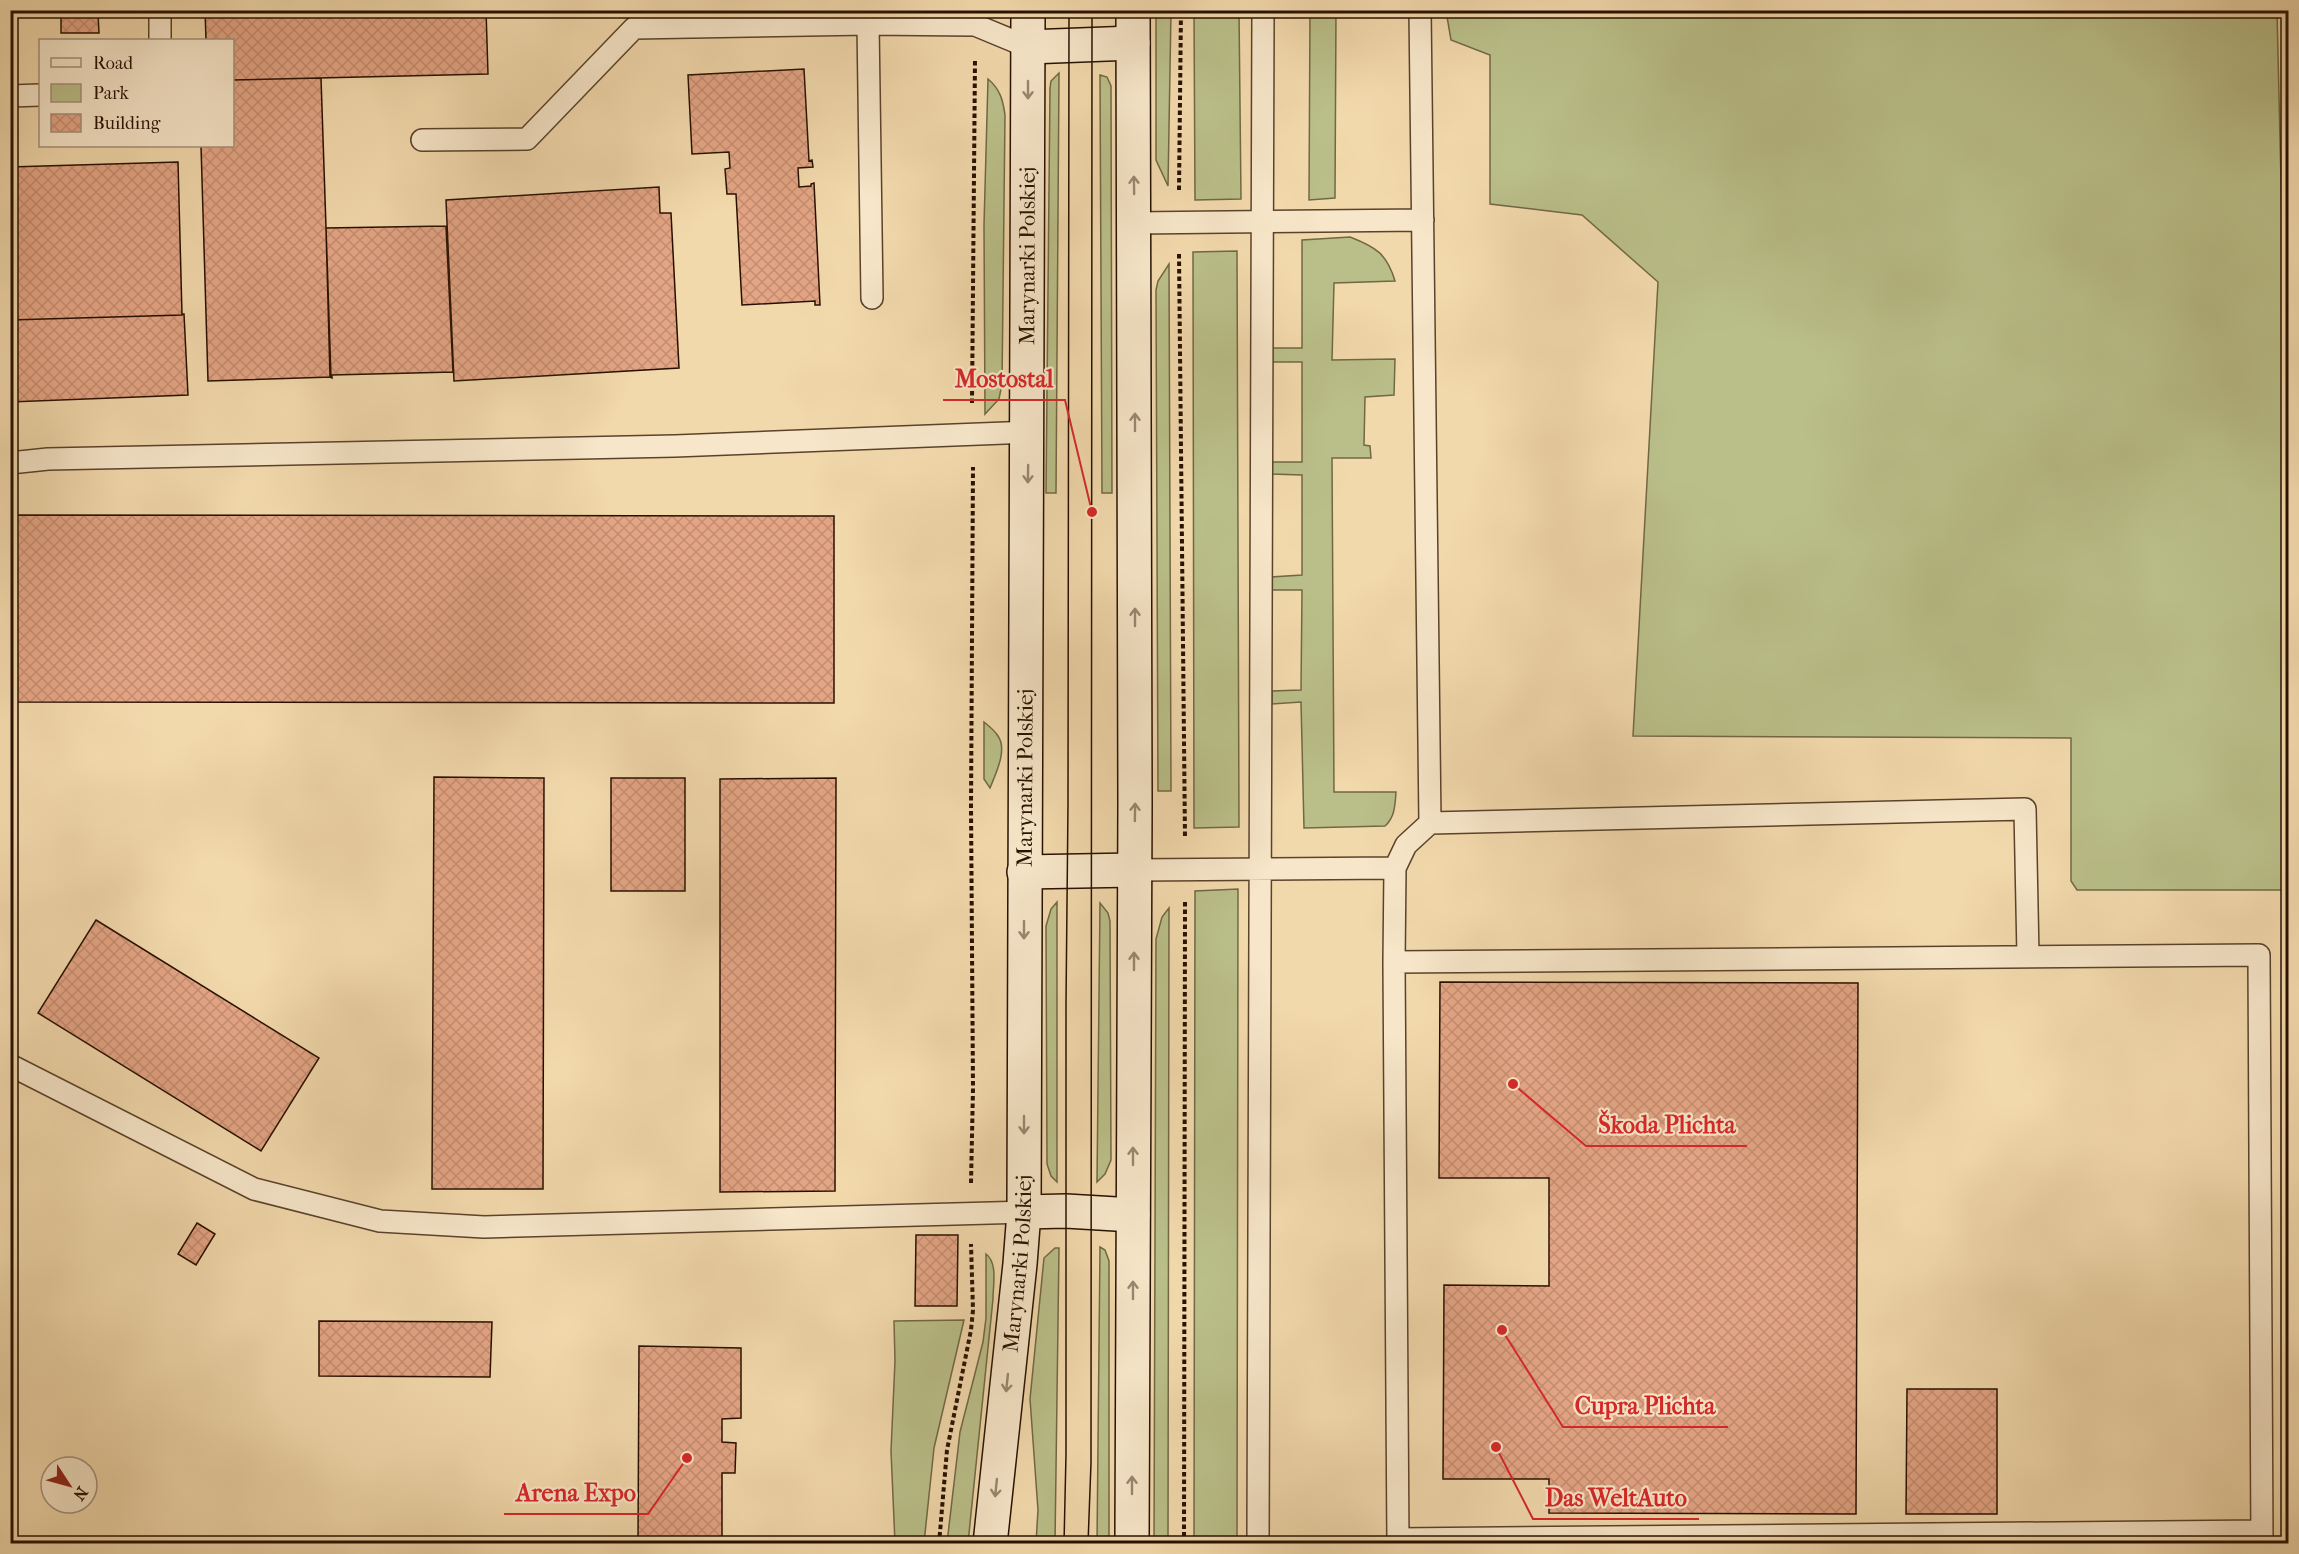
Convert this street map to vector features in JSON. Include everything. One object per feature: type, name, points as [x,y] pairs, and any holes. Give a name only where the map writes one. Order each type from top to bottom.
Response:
[{"type":"main road","name":"Marynarki Polskiej","points":[[990,1544],[1024,1212],[1028,10]]},
{"type":"main road","points":[[1132,1544],[1135,223],[1133,10]]},
{"type":"main road","points":[[1028,47],[1133,42]]},
{"type":"main road","points":[[1024,872],[1134,870]]},
{"type":"main road","points":[[1024,1212],[1066,1211],[1133,1215]]},
{"type":"lane","points":[[160,10],[160,39]]},
{"type":"lane","points":[[1258,1544],[1263,10]]},
{"type":"lane","points":[[1420,10],[1430,824]]},
{"type":"lane","points":[[422,140],[527,138],[634,28],[867,24],[943,18],[975,25],[1028,47]]},
{"type":"lane","points":[[867,24],[872,298]]},
{"type":"lane","points":[[10,96],[39,94]]},
{"type":"lane","points":[[1135,223],[1423,220]]},
{"type":"lane","points":[[10,463],[48,459],[675,446],[1028,432]]},
{"type":"lane","points":[[1394,962],[2259,955],[2262,1537],[1398,1541],[1394,962],[1395,868],[1406,845],[1430,824],[2025,809],[2028,956]]},
{"type":"lane","points":[[1134,870],[1381,866],[1395,868]]},
{"type":"lane","points":[[10,1065],[254,1189],[380,1221],[484,1227],[1024,1212]]},
{"type":"path","points":[[1181,10],[1179,223],[1185,870],[1184,1544]]},
{"type":"path","points":[[939,1544],[947,1450],[972,1330],[973,1310],[971,819],[975,25]]},
{"type":"green space","points":[[1156,11],[1171,11],[1168,186],[1156,160]]},
{"type":"green space","points":[[1194,11],[1239,11],[1241,199],[1195,200]]},
{"type":"green space","points":[[1310,11],[1336,11],[1335,198],[1309,200]]},
{"type":"green space","points":[[1446,11],[2277,11],[2284,309],[2288,309],[2288,890],[2077,890],[2071,881],[2071,738],[1633,736],[1658,282],[1582,215],[1490,204],[1490,55],[1451,40]]},
{"type":"green space","points":[[1059,73],[1056,493],[1046,493],[1050,88],[1051,81]]},
{"type":"green space","points":[[1100,75],[1107,77],[1111,86],[1112,493],[1102,493]]},
{"type":"green space","points":[[988,79],[1000,95],[1005,115],[1002,384],[999,399],[985,414],[984,225]]},
{"type":"green space","points":[[1350,237],[1374,248],[1388,264],[1395,281],[1334,283],[1332,360],[1395,359],[1394,395],[1365,397],[1364,445],[1370,446],[1371,458],[1332,458],[1334,792],[1396,792],[1396,797],[1393,815],[1385,826],[1304,828],[1301,702],[1272,704],[1272,691],[1301,690],[1302,590],[1272,590],[1271,577],[1302,575],[1302,475],[1271,474],[1271,462],[1302,462],[1302,362],[1271,362],[1270,348],[1302,348],[1302,240]]},
{"type":"green space","points":[[1237,251],[1239,827],[1194,828],[1193,252]]},
{"type":"green space","points":[[1169,264],[1171,791],[1158,791],[1156,290],[1158,281]]},
{"type":"green space","points":[[984,722],[997,734],[1002,748],[1000,762],[990,788],[984,779]]},
{"type":"green space","points":[[1238,889],[1237,1543],[1194,1543],[1195,891]]},
{"type":"green space","points":[[1057,902],[1057,1182],[1051,1176],[1047,1164],[1046,926],[1051,909]]},
{"type":"green space","points":[[1100,903],[1108,913],[1110,921],[1111,1160],[1105,1174],[1097,1182]]},
{"type":"green space","points":[[1169,908],[1168,1543],[1154,1544],[1156,939],[1162,917]]},
{"type":"green space","points":[[1100,1247],[1105,1250],[1109,1261],[1109,1544],[1097,1543]]},
{"type":"green space","points":[[1055,1248],[1059,1248],[1055,1543],[1036,1543],[1038,1510],[1030,1399],[1044,1258]]},
{"type":"green space","points":[[986,1254],[990,1258],[993,1269],[993,1299],[968,1543],[947,1543],[960,1432],[983,1342],[986,1318]]},
{"type":"green space","points":[[964,1320],[934,1448],[924,1543],[895,1543],[891,1451],[895,1361],[894,1321]]},
{"type":"building","points":[[63,10],[98,10],[98,13],[63,12]]},
{"type":"building","points":[[205,10],[486,10],[488,74],[234,80],[234,39],[206,39]]},
{"type":"building","points":[[61,13],[98,13],[99,33],[61,33]]},
{"type":"building","points":[[804,69],[809,161],[812,160],[813,167],[798,168],[799,187],[811,186],[814,183],[820,305],[815,305],[815,301],[742,305],[736,194],[727,194],[725,169],[730,168],[729,152],[692,154],[688,75]]},
{"type":"building","points":[[321,78],[331,377],[208,381],[201,147],[234,147],[234,80]]},
{"type":"building","points":[[178,162],[182,315],[10,320],[10,167]]},
{"type":"building","points":[[659,187],[660,213],[671,213],[679,368],[454,381],[446,200]]},
{"type":"building","points":[[446,226],[453,372],[332,375],[332,378],[330,377],[326,228]]},
{"type":"building","points":[[184,314],[188,395],[10,402],[10,320]]},
{"type":"building","points":[[11,515],[834,516],[834,703],[11,702]]},
{"type":"building","points":[[434,777],[544,778],[543,1189],[432,1189]]},
{"type":"building","points":[[611,778],[685,778],[685,891],[611,891]]},
{"type":"building","points":[[836,778],[835,1191],[720,1192],[720,779]]},
{"type":"building","points":[[96,920],[319,1058],[261,1151],[38,1013]]},
{"type":"building","points":[[1440,982],[1858,983],[1856,1514],[1549,1513],[1549,1479],[1443,1479],[1444,1285],[1549,1286],[1549,1178],[1439,1178]]},
{"type":"building","points":[[197,1223],[215,1234],[196,1265],[178,1254]]},
{"type":"building","points":[[916,1235],[958,1235],[957,1306],[915,1306]]},
{"type":"building","points":[[319,1321],[492,1322],[490,1377],[319,1376]]},
{"type":"building","points":[[639,1346],[741,1348],[741,1418],[722,1419],[722,1442],[736,1443],[735,1473],[722,1473],[722,1544],[638,1544]]},
{"type":"building","points":[[1907,1389],[1997,1389],[1997,1514],[1906,1514]]},
{"type":"tram line","points":[[1064,1544],[1069,10]]},
{"type":"tram line","points":[[1088,1544],[1091,1463],[1092,10]]},
{"type":"place","name":"Mostostal","points":[[1092,512]]},
{"type":"place","name":"Škoda Plichta","points":[[1513,1084]]},
{"type":"place","name":"Cupra Plichta","points":[[1502,1330]]},
{"type":"place","name":"Das WeltAuto","points":[[1496,1447]]},
{"type":"place","name":"Arena Expo","points":[[687,1458]]}]
